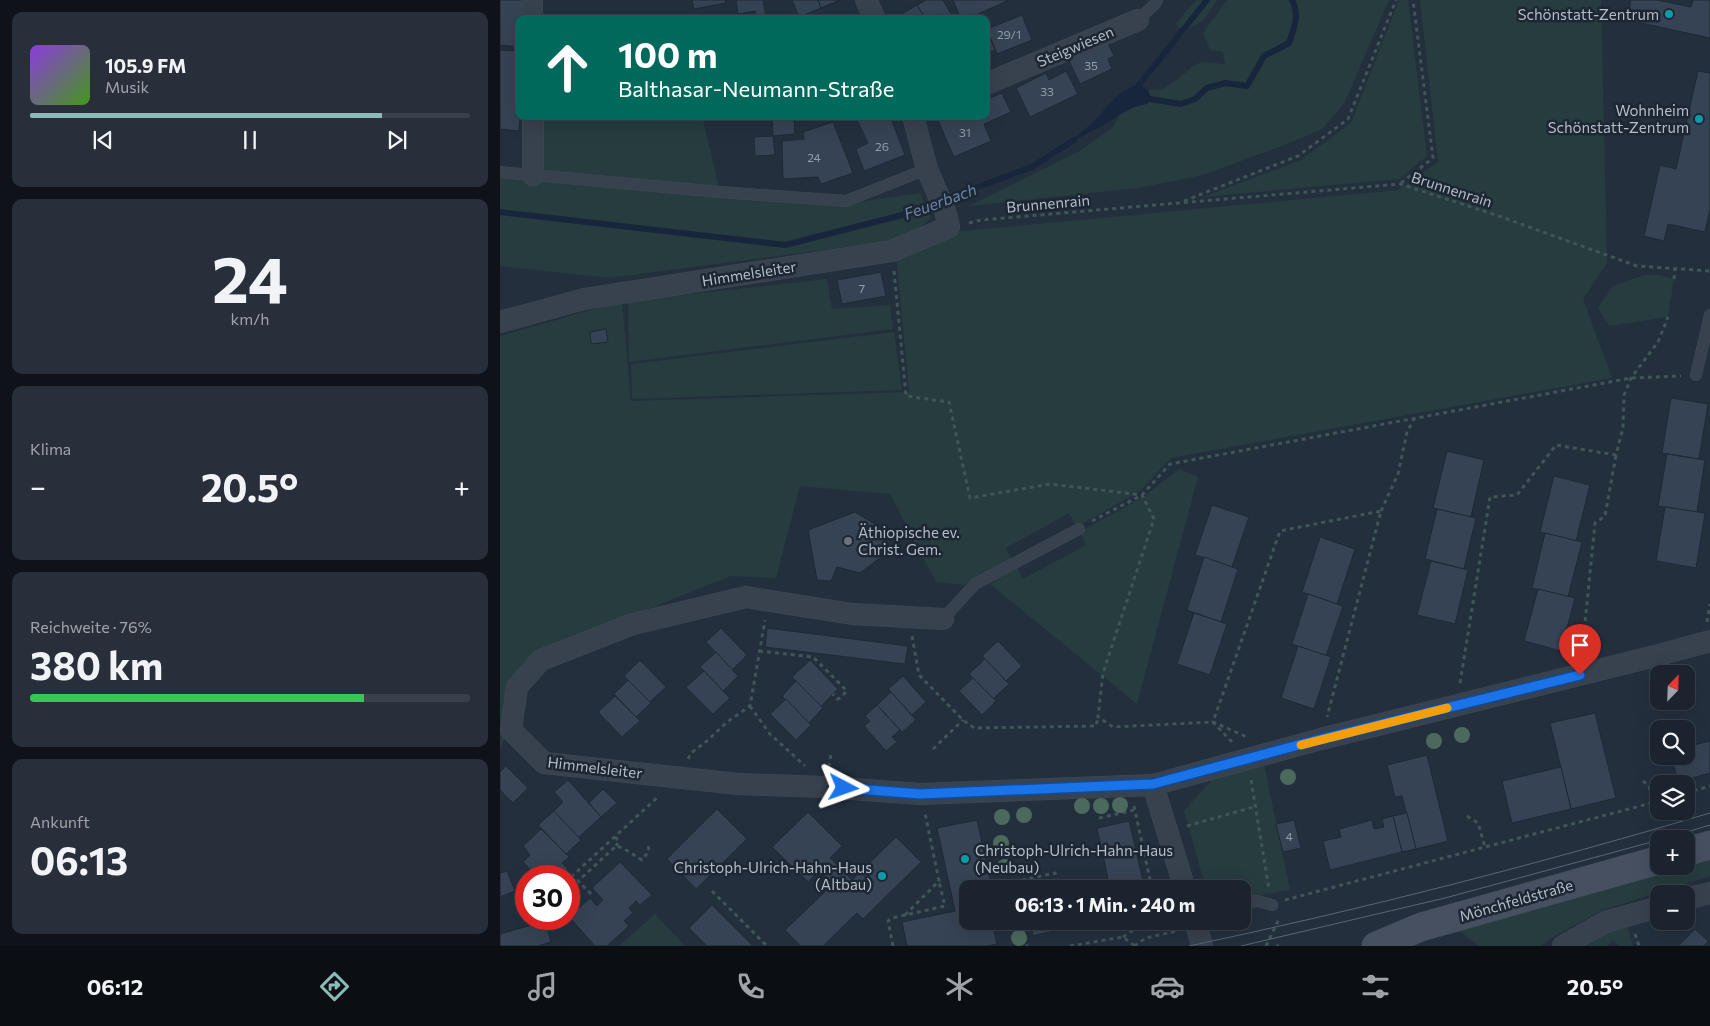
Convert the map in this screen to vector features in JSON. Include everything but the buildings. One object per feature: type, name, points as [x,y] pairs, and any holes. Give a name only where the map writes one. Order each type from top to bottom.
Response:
[{"type":"main road","points":[[1695,849],[1710,845]]},
{"type":"main road","name":"Mönchfeldstraße","points":[[1376,946],[1421,927],[1650,863]]},
{"type":"street","points":[[532,0],[532,15]]},
{"type":"street","points":[[866,0],[873,15]]},
{"type":"street","name":"Steigwiesen","points":[[990,82],[1138,20]]},
{"type":"street","points":[[533,120],[533,176]]},
{"type":"street","points":[[914,120],[930,176],[947,219]]},
{"type":"street","name":"Himmelsleiter","points":[[500,322],[584,299],[892,251],[947,219]]},
{"type":"street","name":"Himmelsleiter","points":[[942,619],[852,614],[746,597],[633,624],[541,660],[517,687],[511,730],[544,763],[738,784],[824,787],[920,794],[1153,784],[1321,739],[1710,641]]},
{"type":"street","points":[[1153,784],[1182,880]]},
{"type":"street","points":[[1695,897],[1710,893]]},
{"type":"street","points":[[1563,946],[1605,922],[1650,910]]},
{"type":"street","points":[[1190,930],[1202,946]]},
{"type":"lane","name":"Steigwiesen","points":[[1138,20],[1156,4],[1157,0]]},
{"type":"lane","points":[[500,172],[720,192],[846,201],[930,176]]},
{"type":"lane","points":[[1696,375],[1710,315]]},
{"type":"lane","points":[[942,619],[975,584],[1079,529]]},
{"type":"lane","points":[[1251,902],[1258,901],[1272,906]]},
{"type":"path","name":"Brunnenrain","points":[[1179,203],[1298,156],[1348,119],[1396,0]]},
{"type":"path","points":[[1400,184],[1433,158],[1413,0]]},
{"type":"path","name":"Brunnenrain","points":[[947,219],[981,220],[1400,184],[1496,215],[1637,266],[1710,271]]},
{"type":"path","points":[[892,251],[906,396],[949,402],[970,498],[1050,484],[1142,495]]},
{"type":"path","points":[[1674,279],[1675,268]]},
{"type":"path","points":[[1584,626],[1595,523],[1605,516],[1623,428],[1624,395],[1631,378],[1658,342],[1668,317]]},
{"type":"path","points":[[1079,529],[1142,495],[1170,464],[1631,378],[1696,375]]},
{"type":"path","points":[[1321,739],[1380,511],[1398,474],[1407,432],[1414,418]]},
{"type":"path","points":[[1457,705],[1490,497],[1517,495],[1556,445],[1616,455]]},
{"type":"path","points":[[908,617],[920,675],[963,720],[974,728],[1096,726],[1103,673],[1154,519],[1142,495]]},
{"type":"path","points":[[1213,722],[1280,531],[1380,511]]},
{"type":"path","points":[[768,600],[750,706],[770,734],[797,758]]},
{"type":"path","points":[[759,651],[813,657],[847,691],[837,699],[833,694]]},
{"type":"path","points":[[707,741],[727,722],[750,706]]},
{"type":"path","points":[[1098,717],[1113,727],[1213,722],[1280,750]]},
{"type":"path","points":[[934,749],[963,720]]},
{"type":"path","points":[[1247,759],[1272,906]]},
{"type":"path","points":[[1643,781],[1649,786],[1650,790]]},
{"type":"path","points":[[1695,790],[1710,786]]},
{"type":"path","points":[[893,946],[888,921],[892,918],[945,906],[920,794]]},
{"type":"path","points":[[1266,946],[1280,918],[1261,922],[1260,912],[1287,900],[1650,803]]},
{"type":"path","points":[[1166,832],[1256,806]]},
{"type":"path","points":[[1099,818],[1134,810]]},
{"type":"path","points":[[1467,816],[1478,823],[1485,847]]},
{"type":"path","points":[[580,869],[635,817]]},
{"type":"path","points":[[1136,818],[1150,880]]},
{"type":"path","points":[[591,894],[578,881],[616,846],[619,841],[615,836]]},
{"type":"path","points":[[616,846],[623,848],[642,860],[649,851],[648,844]]},
{"type":"path","points":[[1022,880],[1055,873],[1057,880]]},
{"type":"path","points":[[905,915],[939,881]]},
{"type":"path","points":[[712,891],[767,946]]},
{"type":"path","points":[[1023,930],[1026,946]]},
{"type":"path","points":[[1070,946],[1123,937],[1133,930]]},
{"type":"path","points":[[1123,937],[1135,946],[1146,938],[1179,930]]},
{"type":"green space","points":[[1197,0],[1217,0],[1206,16],[1196,25],[1185,28],[1178,27],[1176,24]]},
{"type":"green space","points":[[1227,0],[1389,0],[1344,104],[1322,129],[1203,175],[1138,188],[969,206],[1080,151],[1113,127],[1121,113],[1151,99],[1148,90],[1162,89],[1201,62],[1225,64],[1223,52],[1210,50],[1203,33]]},
{"type":"green space","points":[[1399,0],[1408,0],[1427,156],[1399,179],[1203,197],[1301,160],[1351,123]]},
{"type":"green space","points":[[1420,0],[1601,0],[1607,263],[1583,299],[1612,378],[1171,458],[1140,491],[1077,527],[1069,513],[1006,548],[1012,560],[964,585],[936,582],[890,494],[800,486],[776,578],[731,576],[540,652],[500,750],[500,336],[622,301],[631,401],[909,392],[896,255],[953,232],[1398,190],[1438,162]]},
{"type":"green space","points":[[536,120],[703,120],[720,192],[830,206],[920,193],[931,218],[908,239],[609,278],[500,266],[500,170],[536,173]]},
{"type":"green space","points":[[1644,275],[1659,275],[1674,279],[1668,317],[1609,326],[1598,308],[1613,286]]},
{"type":"green space","points":[[827,279],[832,309],[890,305],[893,329],[629,362],[628,301]]},
{"type":"green space","points":[[894,332],[902,390],[632,399],[631,364]]},
{"type":"green space","points":[[1179,469],[1198,477],[1137,704],[990,584],[1017,568],[1023,579],[1086,545],[1080,532],[1143,497]]},
{"type":"green space","points":[[1263,759],[1290,890],[1251,897],[1251,880],[1203,880],[1184,811],[1219,772]]},
{"type":"green space","points":[[1710,858],[1710,876],[1682,885],[1650,885],[1650,895],[1600,911],[1553,937],[1541,946],[1480,946],[1456,929],[1650,875],[1695,875],[1695,862]]},
{"type":"green space","points":[[655,914],[685,946],[619,946]]},
{"type":"green space","points":[[1627,925],[1633,946],[1620,946],[1613,940],[1607,946],[1586,946],[1611,930]]},
{"type":"water","points":[[1139,85],[1148,90],[1151,99],[1147,104],[1128,110],[1067,144],[1091,124],[1120,94]]},
{"type":"waterway","points":[[1135,90],[1207,0]]},
{"type":"waterway","name":"Feuerbach","points":[[1144,98],[1181,104],[1195,99],[1207,88],[1225,83],[1247,86],[1264,56],[1289,43],[1296,16],[1292,0]]},
{"type":"waterway","name":"Feuerbach","points":[[500,212],[785,245],[918,211],[1032,167],[1074,140]]},
{"type":"tram line","points":[[1189,946],[1451,885],[1710,813]]},
{"type":"tram line","points":[[1694,830],[1710,825]]},
{"type":"tram line","points":[[1241,946],[1445,898],[1650,842]]},
{"type":"slow traffic","points":[[1301,745],[1447,708]]},
{"type":"place","name":"Schönstatt-Zentrum","points":[[1669,14]]},
{"type":"place","name":"Wohnheim Schönstatt-Zentrum","points":[[1699,119]]},
{"type":"place","name":"Äthiopische ev. Christ. Gem.","points":[[848,541]]},
{"type":"place","name":"Christoph-Ulrich-Hahn-Haus (Neubau)","points":[[965,859]]},
{"type":"place","name":"Christoph-Ulrich-Hahn-Haus (Altbau)","points":[[882,876]]},
{"type":"route","points":[[844,788],[920,794],[1153,784],[1321,739],[1580,675]]}]
